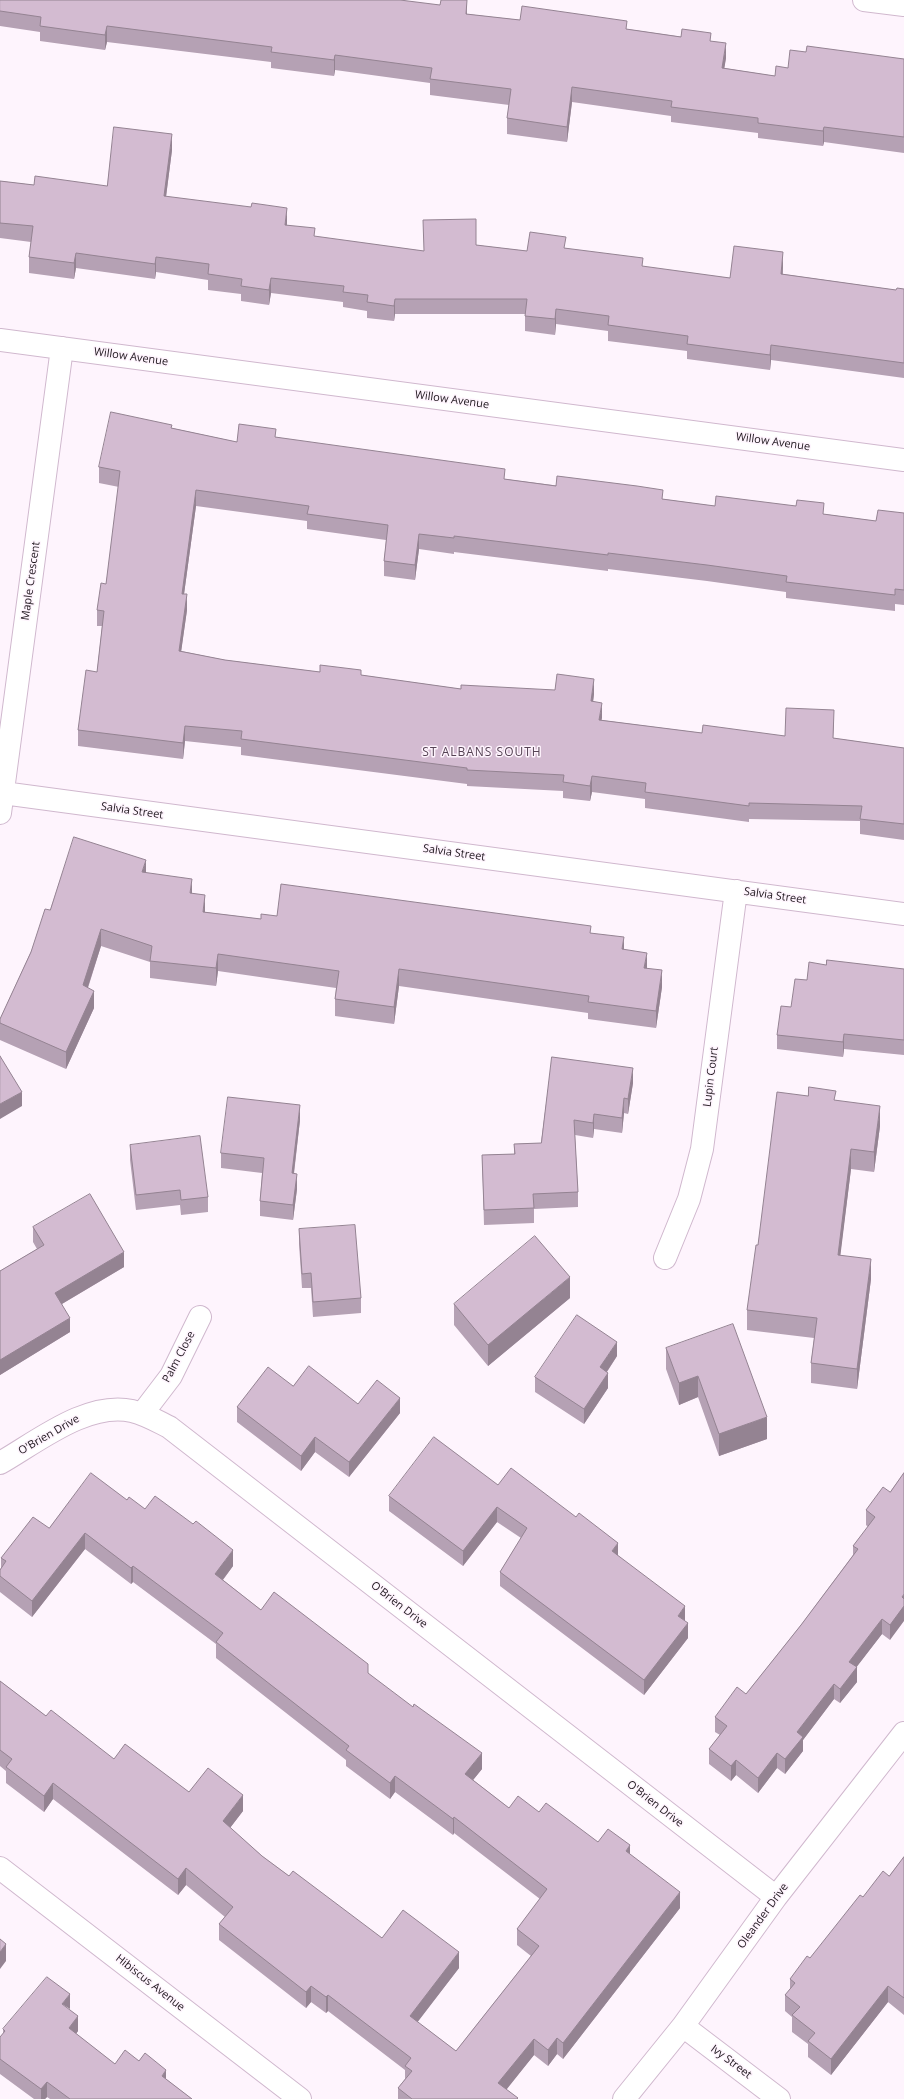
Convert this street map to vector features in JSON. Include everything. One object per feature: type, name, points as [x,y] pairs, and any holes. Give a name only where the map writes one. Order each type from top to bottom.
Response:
[{"type":"street","points":[[864,0],[904,5]]},
{"type":"street","name":"Willow Avenue","points":[[0,340],[904,460]]},
{"type":"street","name":"Maple Crescent","points":[[2,803],[62,348]]},
{"type":"street","name":"Salvia Street","points":[[2,803],[736,891],[904,914]]},
{"type":"street","name":"Lupin Court","points":[[665,1258],[690,1199],[702,1149],[736,891]]},
{"type":"street","name":"Palm Close","points":[[142,1414],[171,1376],[200,1317]]},
{"type":"street","name":"O'Brien Drive","points":[[0,1463],[84,1415],[116,1410],[142,1414],[175,1432],[776,1897]]},
{"type":"street","name":"Oleander Drive","points":[[624,2099],[683,2026],[776,1897],[904,1733]]},
{"type":"street","name":"Hibiscus Avenue","points":[[0,1868],[300,2099]]},
{"type":"street","name":"Ivy Street","points":[[683,2026],[779,2099]]},
{"type":"building","points":[[0,0],[400,0],[440,5],[441,0],[467,0],[466,14],[520,20],[522,6],[627,21],[626,29],[681,37],[682,29],[711,33],[710,41],[726,43],[722,68],[775,76],[776,66],[788,68],[790,50],[806,52],[807,46],[904,59],[904,137],[824,127],[823,131],[758,123],[758,118],[671,107],[672,101],[572,87],[567,127],[507,118],[511,89],[430,79],[432,68],[335,55],[334,60],[271,52],[272,47],[107,26],[105,35],[40,26],[41,17],[0,11]]},
{"type":"building","points":[[114,127],[172,134],[164,196],[251,207],[252,203],[287,208],[285,225],[315,228],[314,236],[424,251],[423,220],[476,219],[476,245],[527,251],[530,232],[566,237],[564,248],[643,258],[642,266],[730,278],[734,246],[783,252],[781,274],[896,290],[897,288],[904,289],[904,363],[771,345],[770,355],[687,344],[688,336],[608,325],[609,316],[556,309],[555,319],[525,316],[527,299],[395,299],[394,306],[367,302],[368,295],[343,292],[344,286],[271,278],[269,290],[241,286],[242,279],[208,274],[209,264],[156,257],[155,264],[76,253],[74,263],[29,257],[33,226],[0,223],[0,181],[34,185],[35,176],[107,186]]},
{"type":"building","points":[[111,412],[172,425],[171,428],[237,442],[239,424],[276,429],[275,437],[505,469],[504,479],[556,486],[557,476],[637,486],[663,490],[662,499],[715,506],[716,496],[796,506],[797,500],[824,503],[823,514],[876,521],[878,510],[904,513],[904,590],[895,589],[895,595],[786,582],[787,576],[707,565],[608,553],[608,555],[454,536],[454,538],[419,534],[415,565],[384,561],[388,525],[307,514],[309,506],[196,490],[182,594],[187,594],[179,651],[225,660],[320,672],[320,665],[361,670],[361,675],[461,689],[461,685],[555,690],[557,674],[594,679],[591,701],[602,703],[599,720],[702,733],[703,725],[785,736],[786,708],[834,710],[833,738],[904,748],[904,824],[860,819],[862,806],[749,803],[749,806],[645,792],[646,783],[592,776],[590,786],[563,782],[564,775],[467,770],[467,768],[241,739],[242,731],[185,726],[183,743],[78,730],[86,670],[97,672],[104,611],[97,610],[101,583],[106,584],[120,471],[99,467]]},
{"type":"building","points":[[74,837],[146,860],[142,872],[192,879],[190,893],[205,895],[203,912],[261,919],[261,914],[277,916],[281,884],[591,926],[590,933],[624,937],[622,949],[647,953],[644,968],[662,970],[656,1011],[588,1002],[589,996],[399,969],[394,1007],[335,999],[339,971],[218,954],[216,968],[150,961],[152,946],[101,929],[83,985],[94,991],[66,1052],[0,1023],[0,1019],[31,952],[45,909],[50,910]]},
{"type":"building","points":[[827,960],[904,969],[904,1040],[844,1034],[843,1042],[777,1035],[781,1006],[791,1007],[795,979],[807,980],[809,962],[826,965]]},
{"type":"building","points":[[0,1056],[22,1092],[0,1104]]},
{"type":"building","points":[[552,1057],[633,1068],[628,1099],[624,1098],[622,1118],[594,1114],[593,1123],[574,1120],[578,1192],[533,1194],[534,1208],[484,1210],[482,1155],[515,1154],[514,1144],[541,1143]]},
{"type":"building","points":[[809,1087],[836,1091],[834,1100],[880,1106],[874,1152],[851,1149],[838,1255],[871,1259],[857,1369],[811,1363],[817,1318],[747,1310],[756,1245],[758,1245],[777,1092],[808,1096]]},
{"type":"building","points":[[228,1097],[300,1105],[292,1173],[297,1174],[293,1205],[260,1201],[264,1158],[221,1153]]},
{"type":"building","points":[[200,1136],[208,1197],[181,1200],[180,1190],[136,1195],[130,1145]]},
{"type":"building","points":[[90,1194],[124,1252],[55,1293],[70,1318],[0,1360],[0,1271],[44,1245],[33,1227]]},
{"type":"building","points":[[355,1225],[361,1298],[313,1302],[311,1273],[302,1274],[299,1229]]},
{"type":"building","points":[[535,1236],[570,1277],[488,1345],[454,1304]]},
{"type":"building","points":[[577,1315],[617,1342],[600,1367],[608,1373],[584,1409],[535,1377]]},
{"type":"building","points":[[733,1324],[767,1417],[719,1434],[698,1376],[679,1383],[666,1348]]},
{"type":"building","points":[[309,1366],[358,1404],[377,1380],[400,1398],[349,1462],[315,1437],[301,1456],[237,1407],[268,1367],[293,1386]]},
{"type":"building","points":[[434,1437],[498,1485],[511,1468],[576,1517],[579,1513],[618,1543],[612,1551],[685,1606],[678,1616],[688,1623],[644,1680],[500,1572],[527,1528],[497,1507],[463,1551],[389,1496]]},
{"type":"building","points":[[91,1473],[127,1500],[129,1497],[145,1509],[155,1496],[193,1524],[196,1521],[233,1550],[215,1574],[261,1610],[274,1592],[368,1664],[368,1673],[413,1707],[414,1704],[482,1753],[465,1774],[509,1808],[518,1796],[539,1812],[546,1803],[598,1842],[608,1829],[630,1845],[626,1851],[680,1892],[563,2043],[557,2038],[548,2050],[534,2039],[498,2083],[518,2098],[517,2099],[412,2099],[398,2088],[412,2071],[405,2066],[411,2058],[328,1995],[326,1997],[311,1986],[306,1992],[219,1924],[233,1907],[186,1868],[178,1879],[53,1783],[44,1796],[6,1767],[12,1759],[0,1750],[0,1681],[46,1716],[51,1710],[114,1759],[125,1744],[189,1792],[208,1768],[243,1795],[223,1821],[262,1856],[289,1876],[293,1871],[382,1938],[403,1910],[459,1952],[410,2016],[456,2051],[539,1946],[517,1929],[547,1889],[454,1817],[453,1819],[395,1776],[390,1783],[346,1750],[349,1746],[216,1642],[223,1633],[133,1566],[131,1568],[85,1533],[32,1601],[0,1576],[0,1570],[6,1561],[1,1558],[33,1517],[49,1528]]},
{"type":"building","points":[[904,1473],[904,1594],[902,1597],[904,1599],[904,1606],[890,1625],[882,1619],[849,1662],[857,1667],[840,1689],[834,1684],[797,1732],[803,1737],[785,1759],[777,1753],[758,1778],[736,1760],[731,1766],[709,1749],[727,1726],[715,1717],[737,1687],[746,1694],[801,1625],[858,1549],[853,1546],[875,1517],[866,1510],[883,1487],[890,1492]]},
{"type":"building","points":[[904,1857],[904,1998],[888,1986],[831,2059],[808,2041],[815,2033],[792,2015],[800,2007],[785,1995],[795,1983],[790,1979],[807,1956],[810,1958],[860,1895],[863,1897],[883,1871],[889,1876]]},
{"type":"building","points":[[0,1939],[6,1944],[0,1952]]},
{"type":"building","points":[[47,1977],[70,1994],[62,2004],[78,2016],[69,2028],[115,2064],[125,2050],[139,2061],[145,2053],[166,2070],[162,2076],[192,2099],[70,2099],[47,2082],[41,2089],[0,2059],[0,2037],[5,2031],[3,2029]]},
{"type":"district","name":"ST ALBANS SOUTH","points":[[482,753]]}]
